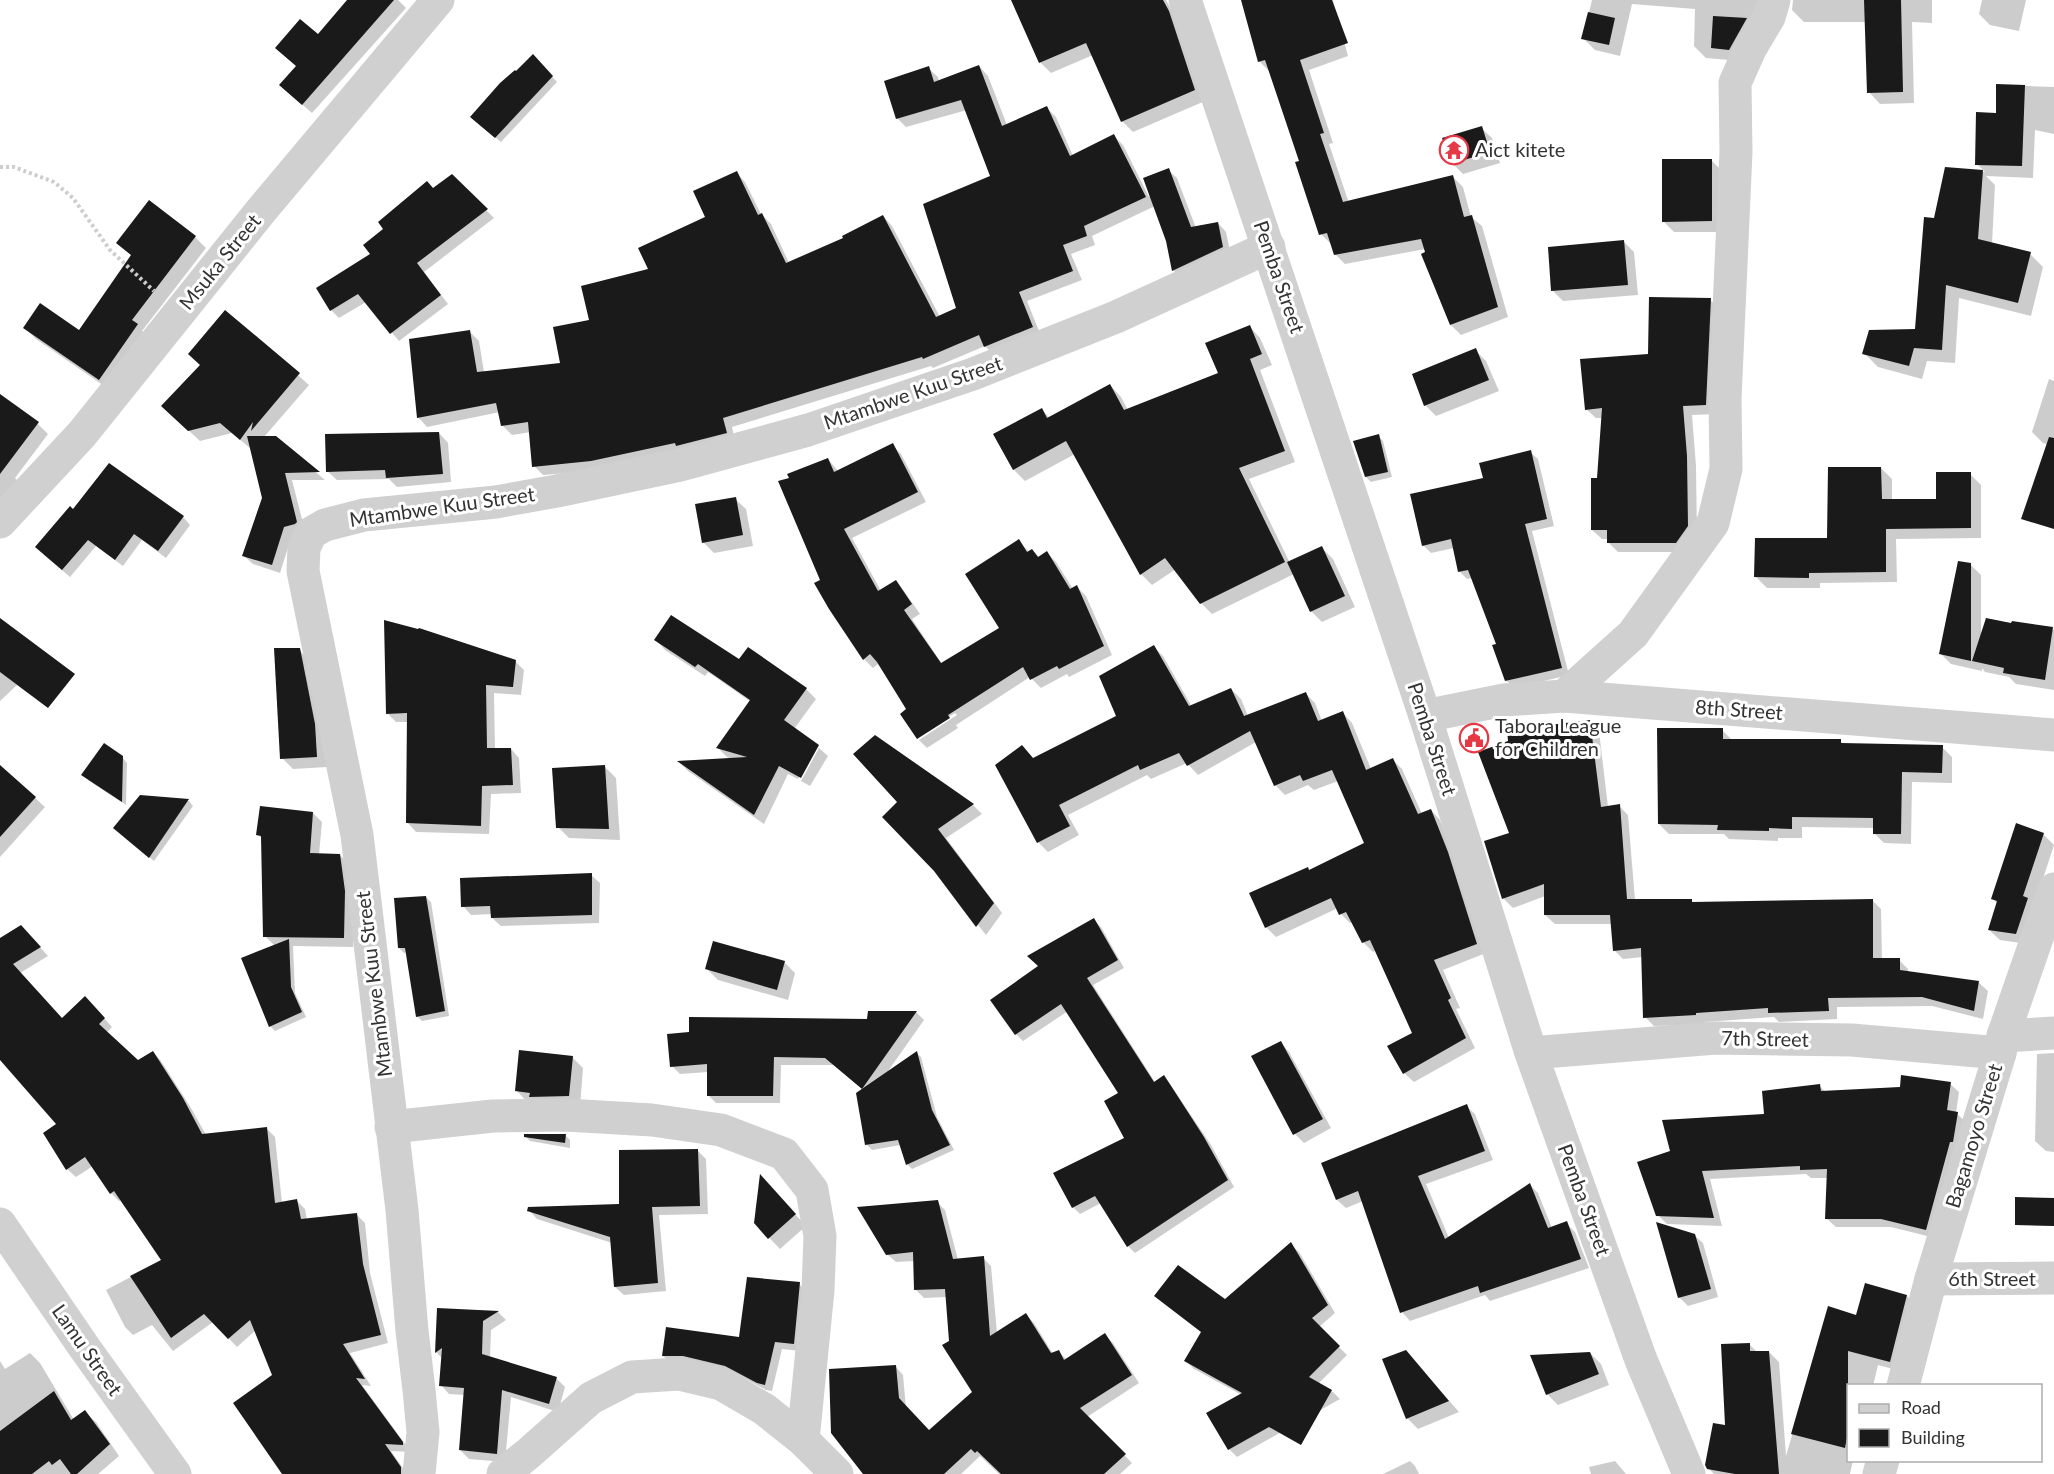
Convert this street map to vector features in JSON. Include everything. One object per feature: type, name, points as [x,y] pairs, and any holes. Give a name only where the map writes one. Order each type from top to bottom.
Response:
[{"type":"street","name":"Msuka Street","points":[[0,522],[82,434],[260,212],[438,0]]},
{"type":"street","name":"Pemba Street","points":[[1185,0],[1425,716],[1531,1053],[1641,1360],[1689,1474]]},
{"type":"street","points":[[1564,696],[1634,634],[1713,523],[1726,469],[1725,399],[1736,152],[1735,83],[1750,49],[1769,17],[1774,0]]},
{"type":"street","name":"Mtambwe Kuu Street","points":[[419,1474],[423,1432],[402,1210],[357,835],[303,571],[304,548],[311,533],[325,525],[364,515],[496,502],[568,489],[680,465],[808,430],[984,370],[1116,316],[1269,247]]},
{"type":"street","name":"8th Street","points":[[1425,716],[1504,700],[1564,696],[2054,735]]},
{"type":"street","name":"Bagamoyo Street","points":[[1904,1384],[1931,1279],[2001,1045],[2054,889]]},
{"type":"street","name":"7th Street","points":[[1531,1053],[1716,1038],[2001,1045],[2054,1033]]},
{"type":"street","points":[[391,1127],[494,1116],[566,1115],[652,1120],[721,1130],[784,1154],[812,1190],[820,1236],[818,1290],[803,1440]]},
{"type":"street","name":"Lamu Street","points":[[0,1224],[175,1474]]},
{"type":"street","name":"6th Street","points":[[1931,1279],[2054,1278]]},
{"type":"street","points":[[503,1474],[591,1398],[632,1377],[679,1374],[721,1384],[764,1408],[803,1440],[837,1474]]},
{"type":"path","points":[[0,167],[14,168],[54,182],[73,198],[110,249],[137,277],[179,313]]},
{"type":"building","points":[[347,0],[394,0],[302,105],[279,85],[296,66],[275,48],[300,19],[318,34]]},
{"type":"building","points":[[1011,0],[1163,0],[1169,11],[1195,90],[1121,122],[1086,43],[1039,63]]},
{"type":"building","points":[[1241,0],[1332,0],[1348,43],[1300,60],[1324,133],[1320,134],[1343,202],[1453,175],[1464,217],[1472,215],[1498,307],[1450,325],[1421,254],[1425,252],[1421,239],[1334,255],[1327,233],[1319,235],[1295,162],[1299,161],[1265,60],[1258,62]]},
{"type":"building","points":[[1864,0],[1901,0],[1903,92],[1867,93]]},
{"type":"building","points":[[1588,12],[1615,18],[1609,45],[1581,39]]},
{"type":"building","points":[[1713,16],[1747,18],[1729,50],[1711,48]]},
{"type":"building","points":[[533,54],[553,76],[495,138],[470,117],[500,83]]},
{"type":"building","points":[[979,65],[1002,126],[1047,106],[1070,156],[1114,134],[1146,197],[1084,226],[1087,236],[1063,245],[1073,271],[1019,292],[1033,327],[984,347],[979,335],[923,359],[922,357],[723,418],[727,433],[676,446],[675,443],[591,461],[532,467],[528,422],[501,426],[496,403],[417,418],[409,339],[470,330],[477,372],[560,363],[553,327],[589,320],[581,286],[648,269],[638,248],[705,217],[693,191],[737,171],[758,215],[762,213],[786,263],[843,238],[842,236],[883,215],[936,317],[956,308],[923,204],[990,176],[961,100],[896,119],[884,81],[929,66],[934,82]]},
{"type":"building","points":[[1996,84],[2025,85],[2022,166],[1975,165],[1976,112],[1996,113]]},
{"type":"building","points":[[1482,126],[1490,152],[1451,164],[1442,138]]},
{"type":"building","points":[[1662,159],[1712,159],[1712,221],[1662,222]]},
{"type":"building","points":[[1945,167],[1983,170],[1978,239],[2031,252],[2018,303],[1946,285],[1942,350],[1914,348],[1909,366],[1862,354],[1869,330],[1915,329],[1924,217],[1934,218]]},
{"type":"building","points":[[1169,168],[1191,227],[1218,222],[1223,247],[1172,271],[1166,241],[1143,178]]},
{"type":"building","points":[[452,174],[488,209],[417,263],[441,295],[390,334],[358,294],[330,311],[316,288],[370,254],[363,245],[383,229],[378,222],[427,181],[433,188]]},
{"type":"building","points":[[149,200],[196,236],[132,320],[138,324],[99,380],[23,328],[40,303],[79,330],[131,255],[116,243]]},
{"type":"building","points":[[1624,240],[1628,285],[1551,291],[1548,247]]},
{"type":"building","points":[[1649,297],[1711,298],[1706,405],[1683,406],[1687,456],[1688,526],[1676,543],[1607,543],[1607,530],[1591,530],[1591,478],[1597,478],[1602,408],[1585,410],[1580,359],[1648,354]]},
{"type":"building","points":[[225,310],[300,373],[251,431],[253,422],[240,440],[220,423],[188,431],[161,406],[200,365],[188,354]]},
{"type":"building","points":[[1250,325],[1262,354],[1250,359],[1285,451],[1239,468],[1285,562],[1200,604],[1165,558],[1140,575],[1066,441],[1013,470],[993,434],[1042,408],[1047,418],[1110,384],[1124,410],[1218,373],[1205,343]]},
{"type":"building","points":[[1476,348],[1489,380],[1424,406],[1412,374]]},
{"type":"building","points":[[0,394],[39,422],[0,474]]},
{"type":"building","points":[[439,432],[443,474],[386,478],[385,470],[326,472],[325,434]]},
{"type":"building","points":[[1379,434],[1388,472],[1365,477],[1353,441]]},
{"type":"building","points":[[247,436],[276,436],[320,472],[285,473],[297,522],[284,527],[272,565],[242,556],[262,498]]},
{"type":"building","points":[[2049,437],[2054,438],[2054,529],[2021,519]]},
{"type":"building","points":[[893,443],[918,492],[844,529],[878,591],[896,580],[912,604],[904,610],[941,663],[999,628],[965,574],[1019,539],[1027,552],[1032,549],[1038,557],[1047,551],[1070,589],[1077,585],[1104,646],[1059,669],[1057,666],[1030,680],[1023,667],[948,715],[950,718],[917,739],[900,714],[906,709],[877,662],[870,654],[863,660],[814,583],[820,580],[778,481],[789,478],[787,474],[828,458],[834,472]]},
{"type":"building","points":[[1531,450],[1547,519],[1525,524],[1562,668],[1505,681],[1492,645],[1496,644],[1468,570],[1458,572],[1451,539],[1422,546],[1410,494],[1483,478],[1479,463]]},
{"type":"building","points":[[109,463],[184,516],[158,551],[134,534],[115,560],[88,540],[62,570],[35,547],[70,506],[73,509]]},
{"type":"building","points":[[1828,467],[1881,467],[1882,499],[1936,499],[1936,472],[1971,472],[1971,528],[1886,529],[1886,572],[1809,573],[1809,578],[1754,577],[1755,538],[1827,538]]},
{"type":"building","points":[[736,497],[743,535],[702,543],[695,504]]},
{"type":"building","points":[[1322,546],[1345,596],[1310,612],[1287,562]]},
{"type":"building","points":[[1958,561],[1971,563],[1971,661],[1939,654]]},
{"type":"building","points":[[671,615],[739,659],[748,647],[807,688],[784,720],[819,745],[801,778],[779,766],[754,815],[677,761],[747,757],[716,748],[750,700],[698,664],[695,667],[654,640]]},
{"type":"building","points":[[0,618],[75,674],[48,708],[0,672]]},
{"type":"building","points":[[1986,618],[2053,627],[2045,680],[2003,673],[2004,668],[1972,661]]},
{"type":"building","points":[[384,620],[419,628],[516,660],[513,687],[486,685],[487,748],[511,748],[513,785],[482,786],[481,826],[406,823],[407,713],[386,714]]},
{"type":"building","points":[[1154,645],[1189,706],[1231,688],[1244,716],[1306,692],[1318,721],[1343,711],[1366,770],[1393,758],[1418,814],[1431,809],[1448,852],[1477,944],[1434,960],[1451,998],[1448,1000],[1466,1038],[1403,1074],[1387,1046],[1412,1033],[1370,940],[1362,943],[1346,912],[1339,915],[1331,898],[1265,928],[1249,893],[1308,867],[1309,870],[1364,843],[1332,770],[1303,781],[1300,775],[1274,786],[1250,731],[1187,766],[1179,753],[1140,770],[1138,765],[1059,805],[1070,826],[1037,843],[995,765],[1022,745],[1033,758],[1116,716],[1099,676]]},
{"type":"building","points":[[274,648],[300,648],[315,724],[317,757],[280,759]]},
{"type":"building","points":[[1590,720],[1601,807],[1620,804],[1627,899],[1692,899],[1692,902],[1873,899],[1873,958],[1900,958],[1900,970],[1979,981],[1974,1011],[1922,997],[1828,998],[1829,1011],[1768,1013],[1768,1008],[1643,1018],[1641,948],[1613,951],[1610,915],[1544,915],[1544,884],[1502,899],[1484,841],[1509,833],[1478,752],[1508,741],[1507,730]]},
{"type":"building","points":[[1657,728],[1723,728],[1723,739],[1841,739],[1841,743],[1943,745],[1942,773],[1902,772],[1901,834],[1873,834],[1873,818],[1792,817],[1792,829],[1769,828],[1769,831],[1717,830],[1718,825],[1658,824]]},
{"type":"building","points":[[875,735],[974,804],[938,829],[994,903],[976,927],[934,871],[882,817],[897,802],[853,754]]},
{"type":"building","points":[[104,743],[123,756],[122,802],[81,775]]},
{"type":"building","points":[[0,765],[36,797],[0,837]]},
{"type":"building","points":[[605,765],[609,829],[556,828],[552,768]]},
{"type":"building","points":[[140,795],[189,799],[149,858],[113,828]]},
{"type":"building","points":[[260,806],[313,812],[310,853],[340,854],[345,891],[344,938],[263,937],[261,836],[256,835]]},
{"type":"building","points":[[2016,823],[2044,833],[2023,896],[2028,898],[2016,934],[1988,930],[1997,901],[1991,899]]},
{"type":"building","points":[[592,873],[592,915],[491,918],[490,906],[461,907],[460,878]]},
{"type":"building","points":[[426,896],[445,1011],[416,1017],[405,948],[398,948],[394,898]]},
{"type":"building","points":[[1094,918],[1118,960],[1087,978],[1154,1082],[1164,1075],[1204,1137],[1228,1180],[1127,1247],[1095,1196],[1072,1208],[1053,1173],[1124,1138],[1104,1101],[1118,1093],[1061,1004],[1015,1035],[990,1000],[1038,966],[1027,956]]},
{"type":"building","points":[[21,925],[41,947],[13,964],[62,1018],[85,996],[105,1018],[99,1024],[138,1060],[153,1051],[183,1098],[202,1134],[267,1127],[275,1203],[297,1199],[301,1219],[357,1213],[363,1264],[381,1335],[343,1344],[365,1379],[356,1378],[403,1442],[403,1445],[385,1444],[401,1467],[401,1474],[282,1474],[233,1403],[272,1375],[250,1320],[228,1339],[204,1314],[171,1338],[130,1276],[161,1260],[114,1191],[110,1194],[85,1157],[66,1170],[43,1133],[56,1124],[0,1060],[0,938]]},
{"type":"building","points":[[289,939],[291,987],[302,1012],[269,1027],[241,958]]},
{"type":"building","points":[[713,941],[785,961],[777,990],[705,969]]},
{"type":"building","points":[[868,1011],[917,1011],[862,1089],[825,1058],[774,1057],[773,1096],[707,1096],[707,1064],[670,1067],[667,1034],[689,1032],[689,1017],[867,1019]]},
{"type":"building","points":[[1281,1041],[1323,1119],[1293,1135],[1251,1056]]},
{"type":"building","points":[[519,1050],[573,1056],[569,1096],[529,1097],[530,1093],[515,1091]]},
{"type":"building","points":[[917,1051],[932,1110],[950,1145],[906,1165],[898,1140],[865,1145],[856,1093]]},
{"type":"building","points":[[1901,1075],[1951,1082],[1947,1110],[1958,1112],[1953,1142],[1950,1142],[1926,1230],[1881,1219],[1825,1219],[1827,1169],[1800,1170],[1800,1166],[1702,1171],[1714,1218],[1656,1216],[1637,1162],[1670,1151],[1662,1120],[1764,1114],[1762,1091],[1820,1084],[1821,1091],[1900,1087]]},
{"type":"building","points":[[1467,1104],[1485,1151],[1418,1176],[1445,1239],[1530,1183],[1548,1228],[1567,1221],[1581,1259],[1480,1293],[1478,1286],[1400,1313],[1358,1191],[1336,1200],[1321,1163]]},
{"type":"building","points":[[524,1134],[566,1134],[565,1143],[524,1137]]},
{"type":"building","points":[[698,1149],[700,1206],[652,1207],[658,1283],[614,1287],[610,1237],[527,1211],[528,1207],[619,1204],[619,1150]]},
{"type":"building","points":[[760,1174],[796,1214],[768,1239],[754,1223]]},
{"type":"building","points":[[2015,1197],[2054,1198],[2054,1226],[2015,1225]]},
{"type":"building","points":[[938,1200],[953,1259],[984,1256],[990,1336],[1026,1313],[1051,1353],[1059,1350],[1064,1360],[1105,1333],[1132,1375],[1080,1408],[1126,1454],[1104,1474],[1001,1474],[977,1451],[975,1453],[971,1449],[944,1474],[863,1474],[831,1433],[829,1369],[896,1365],[899,1398],[929,1430],[972,1392],[942,1345],[949,1341],[945,1289],[914,1290],[913,1252],[886,1255],[857,1207]]},
{"type":"building","points":[[1656,1222],[1695,1234],[1711,1289],[1678,1298]]},
{"type":"building","points":[[1291,1242],[1328,1305],[1312,1318],[1340,1346],[1309,1377],[1332,1390],[1301,1445],[1269,1427],[1228,1450],[1206,1413],[1242,1393],[1184,1361],[1201,1332],[1154,1296],[1178,1265],[1225,1299]]},
{"type":"building","points":[[747,1277],[800,1282],[794,1344],[775,1342],[765,1385],[725,1366],[683,1356],[662,1356],[666,1327],[739,1337]]},
{"type":"building","points":[[1865,1283],[1907,1295],[1890,1362],[1848,1351],[1845,1448],[1791,1434],[1828,1306],[1856,1315]]},
{"type":"building","points":[[437,1308],[499,1311],[483,1321],[482,1354],[557,1377],[549,1404],[502,1390],[497,1454],[459,1450],[464,1388],[439,1386],[442,1348],[435,1353]]},
{"type":"building","points":[[1750,1343],[1750,1351],[1769,1351],[1779,1474],[1735,1474],[1707,1469],[1705,1465],[1713,1423],[1725,1425],[1721,1344]]},
{"type":"building","points":[[1406,1350],[1449,1401],[1406,1419],[1382,1359]]},
{"type":"building","points":[[1590,1352],[1599,1374],[1546,1395],[1530,1355]]},
{"type":"building","points":[[54,1391],[71,1420],[85,1410],[110,1444],[77,1474],[71,1474],[60,1459],[52,1465],[49,1461],[32,1474],[0,1474],[0,1431]]},
{"type":"place","name":"Aict kitete","points":[[1454,150]]},
{"type":"place","name":"Tabora League for Children","points":[[1474,738]]}]
